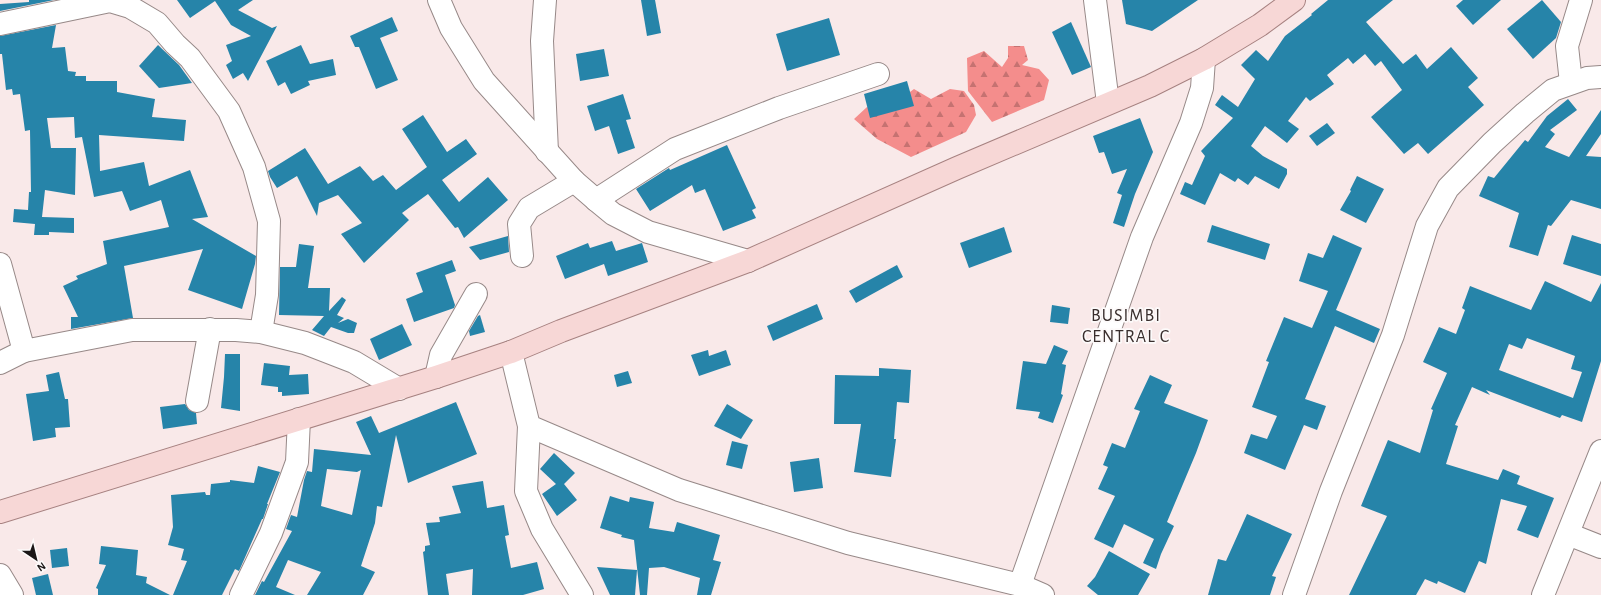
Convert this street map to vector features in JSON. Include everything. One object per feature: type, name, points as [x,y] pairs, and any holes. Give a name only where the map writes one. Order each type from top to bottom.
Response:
[{"type":"main road","points":[[0,512],[399,389],[511,352],[561,331],[748,261],[1150,86],[1204,58],[1260,25],[1294,0]]},
{"type":"street","points":[[439,0],[451,28],[484,81],[574,181],[596,200],[613,214],[648,232],[748,261]]},
{"type":"street","points":[[545,0],[542,41],[547,152]]},
{"type":"street","points":[[1096,0],[1108,104]]},
{"type":"street","points":[[1571,83],[1567,46],[1581,0]]},
{"type":"street","points":[[0,24],[110,1],[130,7],[157,23],[175,44],[190,58],[229,111],[254,167],[269,221],[267,295],[261,332]]},
{"type":"street","points":[[1020,586],[1142,237],[1191,123],[1202,88],[1204,58]]},
{"type":"street","points":[[596,200],[675,149],[779,108],[878,74]]},
{"type":"street","points":[[1294,595],[1331,491],[1393,335],[1427,226],[1448,188],[1492,143],[1553,90],[1586,78],[1601,77]]},
{"type":"street","points":[[522,256],[519,224],[529,208],[574,181]]},
{"type":"street","points":[[0,264],[24,351]]},
{"type":"street","points":[[436,377],[441,355],[476,294]]},
{"type":"street","points":[[0,363],[24,351],[132,330],[236,330],[261,332],[305,343],[354,362],[399,389]]},
{"type":"street","points":[[197,401],[210,330]]},
{"type":"street","points":[[511,352],[530,426],[526,491],[542,529],[582,595]]},
{"type":"street","points":[[242,595],[271,533],[297,462],[299,420]]},
{"type":"street","points":[[530,426],[679,490],[848,543],[1020,586],[1043,595]]},
{"type":"street","points":[[1542,595],[1601,451]]},
{"type":"street","points":[[1568,534],[1601,547]]},
{"type":"street","points":[[0,575],[12,595]]},
{"type":"green space","points":[[1008,46],[1024,46],[1028,60],[1022,65],[1039,69],[1049,80],[1044,100],[992,122],[968,91],[967,58],[984,51],[1002,67],[1008,58]]},
{"type":"green space","points":[[914,89],[931,99],[950,89],[964,91],[974,105],[976,115],[966,132],[911,157],[877,139],[854,119],[867,107],[883,112]]},
{"type":"building","points":[[29,0],[54,0],[0,11],[0,4],[29,2]]},
{"type":"building","points":[[177,0],[253,0],[238,10],[272,28],[277,26],[248,81],[243,73],[233,79],[226,65],[232,61],[226,45],[251,36],[231,25],[215,1],[190,18]]},
{"type":"building","points":[[641,0],[655,0],[661,33],[647,36]]},
{"type":"building","points":[[1122,0],[1198,0],[1152,31],[1126,24]]},
{"type":"building","points":[[1328,0],[1393,0],[1366,22],[1403,64],[1416,54],[1427,69],[1451,47],[1478,78],[1468,87],[1484,105],[1428,154],[1418,143],[1404,154],[1371,117],[1402,90],[1381,61],[1375,66],[1365,54],[1353,64],[1348,58],[1327,75],[1334,84],[1310,101],[1306,97],[1288,121],[1299,129],[1287,143],[1265,126],[1251,146],[1263,156],[1287,169],[1287,174],[1279,189],[1255,176],[1248,185],[1238,178],[1235,182],[1220,173],[1205,205],[1180,194],[1185,182],[1192,185],[1205,156],[1201,151],[1233,118],[1215,105],[1222,95],[1238,107],[1255,79],[1241,65],[1256,50],[1268,61],[1285,36],[1312,15],[1311,14]]},
{"type":"building","points":[[1463,0],[1501,0],[1473,25],[1456,6]]},
{"type":"building","points":[[1542,0],[1561,22],[1556,38],[1533,59],[1507,29]]},
{"type":"building","points":[[392,17],[398,31],[380,38],[398,80],[376,89],[359,47],[355,47],[350,36]]},
{"type":"building","points":[[829,18],[840,55],[787,71],[776,34]]},
{"type":"building","points":[[1071,22],[1091,67],[1072,75],[1052,32]]},
{"type":"building","points":[[56,25],[52,48],[65,47],[68,71],[76,72],[75,76],[86,76],[86,81],[117,81],[117,92],[155,99],[152,117],[186,120],[184,141],[99,135],[100,171],[144,162],[149,186],[190,170],[208,217],[192,219],[256,256],[242,309],[188,290],[203,249],[124,266],[133,318],[71,329],[71,317],[78,317],[63,286],[78,279],[76,276],[107,264],[103,241],[169,227],[161,200],[130,211],[122,191],[94,197],[82,137],[75,138],[74,117],[47,118],[51,148],[76,148],[75,195],[45,190],[42,217],[74,218],[74,233],[49,232],[49,235],[34,235],[35,224],[13,222],[14,209],[28,210],[29,192],[31,192],[30,130],[25,131],[20,94],[13,95],[12,89],[6,90],[2,54],[0,54],[0,36]]},
{"type":"building","points":[[158,45],[179,65],[192,83],[159,88],[139,66]]},
{"type":"building","points":[[301,45],[310,64],[333,59],[336,75],[308,81],[310,85],[291,94],[285,82],[278,86],[266,61]]},
{"type":"building","points":[[604,49],[609,76],[580,81],[576,54]]},
{"type":"building","points":[[907,81],[914,106],[870,118],[864,94]]},
{"type":"building","points":[[623,94],[631,119],[626,120],[635,148],[618,154],[609,126],[595,131],[587,106]]},
{"type":"building","points":[[1568,99],[1577,110],[1550,130],[1555,134],[1545,147],[1569,157],[1601,110],[1601,134],[1586,156],[1601,157],[1601,209],[1571,200],[1551,226],[1548,225],[1538,256],[1509,247],[1519,213],[1479,196],[1488,176],[1494,178],[1525,140],[1528,142],[1547,116]]},
{"type":"building","points":[[423,115],[447,152],[466,139],[477,154],[442,180],[459,202],[488,177],[508,200],[464,238],[458,227],[455,228],[428,194],[402,213],[409,220],[364,263],[341,234],[362,223],[338,195],[319,203],[317,216],[297,176],[277,188],[270,177],[268,171],[305,148],[328,184],[360,166],[373,181],[383,175],[396,190],[427,167],[402,129]]},
{"type":"building","points":[[1140,118],[1153,152],[1135,194],[1124,227],[1113,223],[1122,195],[1117,193],[1127,169],[1112,174],[1104,152],[1099,153],[1093,136]]},
{"type":"building","points":[[1327,123],[1335,133],[1317,146],[1309,136]]},
{"type":"building","points":[[727,145],[756,208],[752,210],[756,218],[723,231],[705,189],[695,193],[692,185],[650,211],[636,189],[669,168],[670,170]]},
{"type":"building","points":[[1357,176],[1384,189],[1366,223],[1340,210],[1351,191],[1350,190]]},
{"type":"building","points":[[1212,225],[1270,244],[1265,260],[1207,242]]},
{"type":"building","points":[[1004,227],[1012,252],[969,268],[960,243]]},
{"type":"building","points":[[1333,235],[1362,248],[1336,310],[1380,329],[1374,343],[1335,326],[1305,399],[1326,406],[1317,430],[1304,425],[1285,470],[1244,453],[1251,434],[1267,439],[1277,416],[1252,407],[1269,362],[1266,361],[1284,317],[1312,328],[1328,291],[1299,281],[1308,253],[1323,258]]},
{"type":"building","points":[[1572,235],[1601,244],[1601,276],[1563,264]]},
{"type":"building","points":[[508,236],[509,252],[480,260],[469,247]]},
{"type":"building","points":[[612,241],[616,251],[642,243],[648,262],[608,276],[604,264],[565,279],[556,256],[588,243],[590,248]]},
{"type":"building","points":[[299,244],[314,246],[308,288],[330,288],[329,311],[342,297],[346,300],[337,315],[344,318],[338,323],[348,319],[357,323],[354,333],[348,333],[331,327],[324,336],[312,330],[324,316],[279,315],[280,267],[296,267]]},
{"type":"building","points":[[452,260],[456,271],[445,275],[455,305],[454,308],[414,322],[406,299],[423,292],[416,273]]},
{"type":"building","points":[[897,265],[903,277],[856,303],[849,291]]},
{"type":"building","points":[[1545,281],[1591,302],[1601,283],[1601,361],[1582,422],[1562,415],[1560,418],[1486,390],[1490,395],[1472,387],[1455,425],[1458,426],[1446,464],[1498,480],[1503,469],[1520,476],[1517,484],[1554,498],[1538,538],[1517,530],[1527,506],[1501,499],[1486,564],[1479,561],[1465,593],[1438,581],[1437,584],[1425,579],[1416,595],[1349,595],[1387,516],[1361,506],[1388,440],[1420,453],[1433,410],[1431,409],[1447,373],[1423,362],[1439,327],[1456,334],[1465,310],[1462,308],[1470,286],[1531,310]],"holes":[[[1527,338],[1575,356],[1571,369],[1582,372],[1573,398],[1499,370],[1509,344],[1522,349]]]},
{"type":"building","points":[[817,304],[823,319],[773,341],[767,326]]},
{"type":"building","points":[[1052,305],[1070,308],[1068,324],[1050,322]]},
{"type":"building","points":[[480,315],[485,332],[470,336],[469,331]]},
{"type":"building","points":[[402,324],[412,345],[379,360],[370,339]]},
{"type":"building","points":[[1054,345],[1068,351],[1062,364],[1066,365],[1061,394],[1063,395],[1053,423],[1038,418],[1040,412],[1016,409],[1023,361],[1046,364]]},
{"type":"building","points":[[708,350],[709,356],[726,350],[731,365],[699,376],[691,355]]},
{"type":"building","points":[[225,354],[240,354],[240,411],[221,408]]},
{"type":"building","points":[[264,363],[290,366],[289,375],[308,374],[309,394],[282,396],[282,392],[278,392],[278,387],[261,385]]},
{"type":"building","points":[[879,368],[911,370],[909,403],[897,402],[894,439],[896,439],[891,477],[854,472],[861,424],[834,424],[835,375],[879,376]]},
{"type":"building","points":[[628,371],[632,383],[617,387],[614,375]]},
{"type":"building","points":[[59,372],[65,399],[68,399],[70,427],[55,428],[56,437],[33,441],[26,394],[49,391],[46,375]]},
{"type":"building","points":[[1150,375],[1172,385],[1164,403],[1208,420],[1167,522],[1174,526],[1156,569],[1143,563],[1154,539],[1124,524],[1113,548],[1094,539],[1115,496],[1098,489],[1108,467],[1103,465],[1112,443],[1125,448],[1140,411],[1134,409]]},
{"type":"building","points":[[456,402],[477,454],[408,483],[396,435],[382,507],[377,506],[375,523],[361,566],[375,572],[363,595],[307,595],[321,572],[288,560],[276,587],[295,595],[255,595],[262,581],[264,582],[292,531],[286,529],[291,515],[297,517],[307,471],[312,472],[314,449],[371,455],[356,422],[371,416],[379,433]],"holes":[[[327,469],[357,472],[361,470],[352,515],[321,506]]]},
{"type":"building","points":[[185,404],[189,410],[196,413],[197,424],[163,429],[160,407]]},
{"type":"building","points":[[727,404],[753,420],[741,439],[714,426]]},
{"type":"building","points":[[732,441],[748,445],[742,469],[726,465]]},
{"type":"building","points":[[554,453],[575,473],[564,484],[577,500],[557,516],[542,494],[556,484],[540,469]]},
{"type":"building","points":[[819,458],[823,488],[794,492],[790,462]]},
{"type":"building","points":[[258,466],[280,472],[267,504],[263,519],[239,571],[235,569],[222,595],[173,595],[187,561],[181,560],[184,549],[168,545],[173,527],[171,495],[205,492],[206,495],[210,495],[211,484],[230,482],[230,480],[254,483]]},
{"type":"building","points":[[483,481],[487,508],[504,505],[509,535],[505,536],[511,568],[537,562],[544,589],[523,595],[472,595],[473,569],[446,574],[449,595],[428,595],[423,552],[425,551],[425,546],[430,545],[426,523],[440,522],[439,517],[461,513],[452,486]]},
{"type":"building","points":[[610,496],[629,502],[630,497],[654,502],[649,528],[674,532],[677,522],[720,535],[713,560],[721,562],[711,595],[697,595],[700,578],[664,567],[649,568],[647,595],[640,595],[634,540],[621,537],[622,535],[600,528]]},
{"type":"building","points":[[1247,514],[1292,534],[1272,576],[1276,577],[1270,595],[1208,595],[1218,559],[1226,561]]},
{"type":"building","points":[[101,546],[138,550],[136,575],[147,577],[146,583],[170,595],[98,595],[98,589],[96,588],[106,565],[99,564]]},
{"type":"building","points":[[67,548],[69,566],[52,568],[50,550]]},
{"type":"building","points":[[1109,551],[1150,574],[1138,595],[1098,595],[1087,586],[1095,577]]},
{"type":"building","points":[[597,567],[637,570],[635,595],[610,595]]},
{"type":"building","points":[[48,574],[53,595],[36,595],[32,578]]},
{"type":"district","name":"BUSIMBI CENTRAL C","points":[[1126,326]]}]
